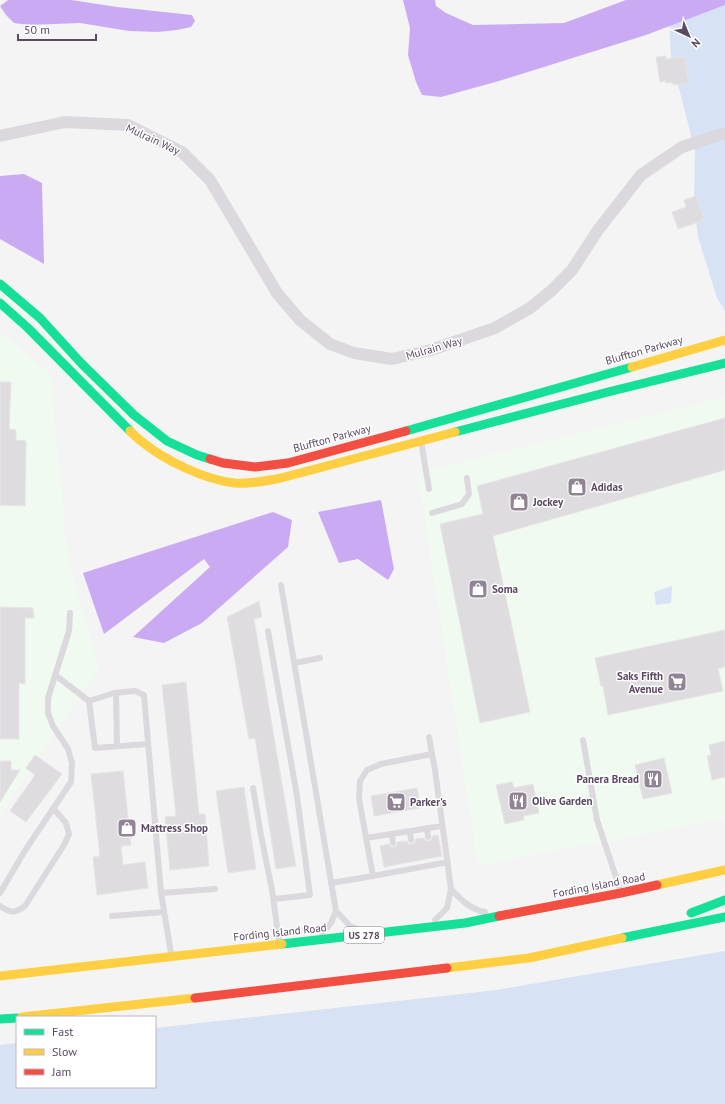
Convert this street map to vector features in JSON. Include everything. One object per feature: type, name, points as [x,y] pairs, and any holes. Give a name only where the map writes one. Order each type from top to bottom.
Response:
[{"type":"main road","name":"Bluffton Parkway","points":[[0,284],[40,318],[81,363],[134,415],[167,441],[197,455],[223,463],[255,467],[288,463],[346,448],[725,340]]},
{"type":"main road","points":[[0,303],[28,328],[140,441],[169,460],[208,477],[235,483],[257,483],[281,478],[421,440],[725,363]]},
{"type":"main road","name":"Fording Island Road","points":[[0,977],[23,973],[466,923],[725,870]]},
{"type":"main road","points":[[613,940],[725,900]]},
{"type":"main road","points":[[31,1016],[224,995],[529,958],[725,917]]},
{"type":"main road","points":[[0,1019],[16,1018]]},
{"type":"street","name":"Mulrain Way","points":[[0,136],[65,122],[128,126],[182,152],[210,180],[277,293],[300,320],[330,344],[354,353],[392,359],[431,350],[495,328],[530,308],[551,292],[572,270],[598,230],[641,175],[682,147],[725,134]]},
{"type":"lane","points":[[421,440],[429,489]]},
{"type":"lane","points":[[432,513],[462,504],[469,494],[467,478]]},
{"type":"lane","points":[[281,585],[336,911],[331,923],[315,940]]},
{"type":"lane","points":[[0,893],[26,849],[71,782],[72,763],[68,749],[53,726],[48,713],[48,698],[70,631],[70,613]]},
{"type":"lane","points":[[268,630],[297,796],[310,896],[274,899]]},
{"type":"lane","points":[[295,663],[320,658]]},
{"type":"lane","points":[[56,675],[89,701],[95,748],[148,744]]},
{"type":"lane","points":[[89,701],[116,693],[134,691],[144,695],[161,893],[171,956]]},
{"type":"lane","points":[[116,693],[117,746]]},
{"type":"lane","points":[[413,929],[432,922],[441,915],[447,908],[451,889],[429,737]]},
{"type":"lane","points":[[583,740],[597,820],[621,892]]},
{"type":"lane","points":[[373,876],[359,799],[360,781],[367,770],[381,764],[432,754]]},
{"type":"lane","points":[[253,788],[274,899],[280,944]]},
{"type":"lane","points":[[0,906],[9,911],[18,911],[26,906],[64,846],[69,834],[66,823],[53,808]]},
{"type":"lane","points":[[366,838],[442,826]]},
{"type":"lane","points":[[427,828],[428,837]]},
{"type":"lane","points":[[410,831],[411,840]]},
{"type":"lane","points":[[392,834],[393,843]]},
{"type":"lane","points":[[331,883],[373,876],[398,868],[432,861],[448,862]]},
{"type":"lane","points":[[161,893],[215,889]]},
{"type":"lane","points":[[451,889],[460,899],[481,911],[509,915]]},
{"type":"lane","points":[[336,911],[350,926],[367,934]]},
{"type":"lane","points":[[112,916],[164,912]]},
{"type":"shaded area","points":[[8,0],[71,0],[117,7],[192,15],[195,21],[191,27],[158,32],[129,31],[80,23],[29,25],[14,23],[6,15],[0,6]]},
{"type":"shaded area","points":[[403,0],[435,0],[436,6],[446,13],[473,25],[564,23],[626,0],[725,0],[725,5],[646,35],[499,81],[441,97],[422,95],[416,82],[408,55],[410,28]]},
{"type":"shaded area","points":[[668,0],[725,0],[725,311],[717,298],[698,237],[694,204],[695,150],[671,58]]},
{"type":"shaded area","points":[[24,174],[42,183],[44,264],[0,239],[0,176]]},
{"type":"shaded area","points":[[0,332],[50,374],[68,560],[99,668],[0,815]]},
{"type":"shaded area","points":[[725,397],[725,819],[478,865],[418,473]]},
{"type":"shaded area","points":[[381,500],[394,569],[388,580],[358,559],[339,563],[318,512]]},
{"type":"shaded area","points":[[273,512],[292,520],[288,547],[202,623],[164,643],[133,637],[210,567],[204,559],[104,634],[83,573]]},
{"type":"shaded area","points":[[672,586],[671,603],[656,605],[654,592]]},
{"type":"shaded area","points":[[725,951],[725,1104],[0,1104],[0,1045],[16,1043],[16,1088],[156,1088],[156,1028],[497,990]]},
{"type":"building","points":[[666,56],[666,59],[685,57],[689,83],[676,85],[672,84],[672,82],[660,82],[656,57]]},
{"type":"building","points":[[696,196],[704,219],[678,229],[672,212],[686,207],[684,200]]},
{"type":"building","points":[[0,382],[11,382],[9,429],[16,430],[16,440],[26,441],[25,506],[0,505]]},
{"type":"building","points":[[725,418],[725,470],[493,536],[530,712],[480,723],[440,524],[483,514],[477,486]]},
{"type":"building","points":[[259,601],[262,617],[254,619],[296,866],[276,869],[255,738],[249,739],[227,617]]},
{"type":"building","points":[[0,607],[33,608],[34,618],[25,618],[25,684],[19,683],[19,739],[0,739]]},
{"type":"building","points":[[725,630],[725,667],[718,669],[723,691],[608,715],[603,686],[601,686],[595,658]]},
{"type":"building","points":[[186,682],[199,814],[205,814],[209,866],[170,870],[165,817],[176,816],[162,685]]},
{"type":"building","points":[[725,741],[725,777],[712,780],[707,756],[711,755],[709,745]]},
{"type":"building","points":[[35,755],[62,774],[26,822],[10,811],[35,775],[26,768]]},
{"type":"building","name":"Panera Bread","points":[[664,758],[672,793],[643,799],[635,765]]},
{"type":"building","points":[[0,761],[11,761],[11,770],[20,770],[0,802]]},
{"type":"building","points":[[123,771],[131,845],[121,846],[123,865],[145,862],[148,888],[97,895],[93,857],[100,856],[91,774]]},
{"type":"building","name":"Olive Garden","points":[[512,782],[514,788],[533,784],[539,813],[523,816],[524,820],[505,824],[496,785]]},
{"type":"building","points":[[244,787],[256,869],[228,873],[216,791]]},
{"type":"building","name":"Parker's","points":[[417,788],[420,808],[374,816],[371,796]]},
{"type":"building","name":"Parker's","points":[[438,835],[442,856],[384,867],[380,846],[389,844],[391,847],[394,847],[397,845],[397,842],[407,841],[409,844],[412,844],[415,842],[415,839],[424,838],[426,841],[429,841],[432,839],[432,836]]},
{"type":"traffic: fast","points":[[0,284],[40,318],[81,363],[134,415],[167,441],[197,455],[210,459]]},
{"type":"traffic: fast","points":[[0,303],[28,328],[130,431]]},
{"type":"traffic: fast","points":[[455,432],[725,363]]},
{"type":"traffic: fast","points":[[406,431],[632,367]]},
{"type":"traffic: fast","points":[[691,913],[725,900]]},
{"type":"traffic: fast","points":[[282,944],[465,923],[499,916]]},
{"type":"traffic: fast","points":[[622,938],[725,917]]},
{"type":"traffic: fast","points":[[0,1019],[16,1018]]},
{"type":"traffic: slow","points":[[632,367],[725,340]]},
{"type":"traffic: slow","points":[[130,431],[150,448],[185,468],[211,478],[235,483],[258,482],[281,478],[455,432]]},
{"type":"traffic: slow","points":[[657,885],[725,870]]},
{"type":"traffic: slow","points":[[447,968],[529,958],[622,938]]},
{"type":"traffic: slow","points":[[0,976],[282,944]]},
{"type":"traffic: slow","points":[[31,1016],[195,998]]},
{"type":"traffic: jam","points":[[210,459],[223,463],[255,467],[288,463],[406,431]]},
{"type":"traffic: jam","points":[[499,916],[657,885]]},
{"type":"traffic: jam","points":[[195,998],[447,968]]},
{"type":"place","name":"Adidas","points":[[577,487]]},
{"type":"place","name":"Jockey","points":[[519,502]]},
{"type":"place","name":"Soma","points":[[478,589]]},
{"type":"place","name":"Saks Fifth Avenue","points":[[677,682]]},
{"type":"place","name":"Panera Bread","points":[[653,779]]},
{"type":"place","name":"Olive Garden","points":[[518,801]]},
{"type":"place","name":"Parker's","points":[[396,802]]},
{"type":"place","name":"Mattress Shop","points":[[127,828]]}]
